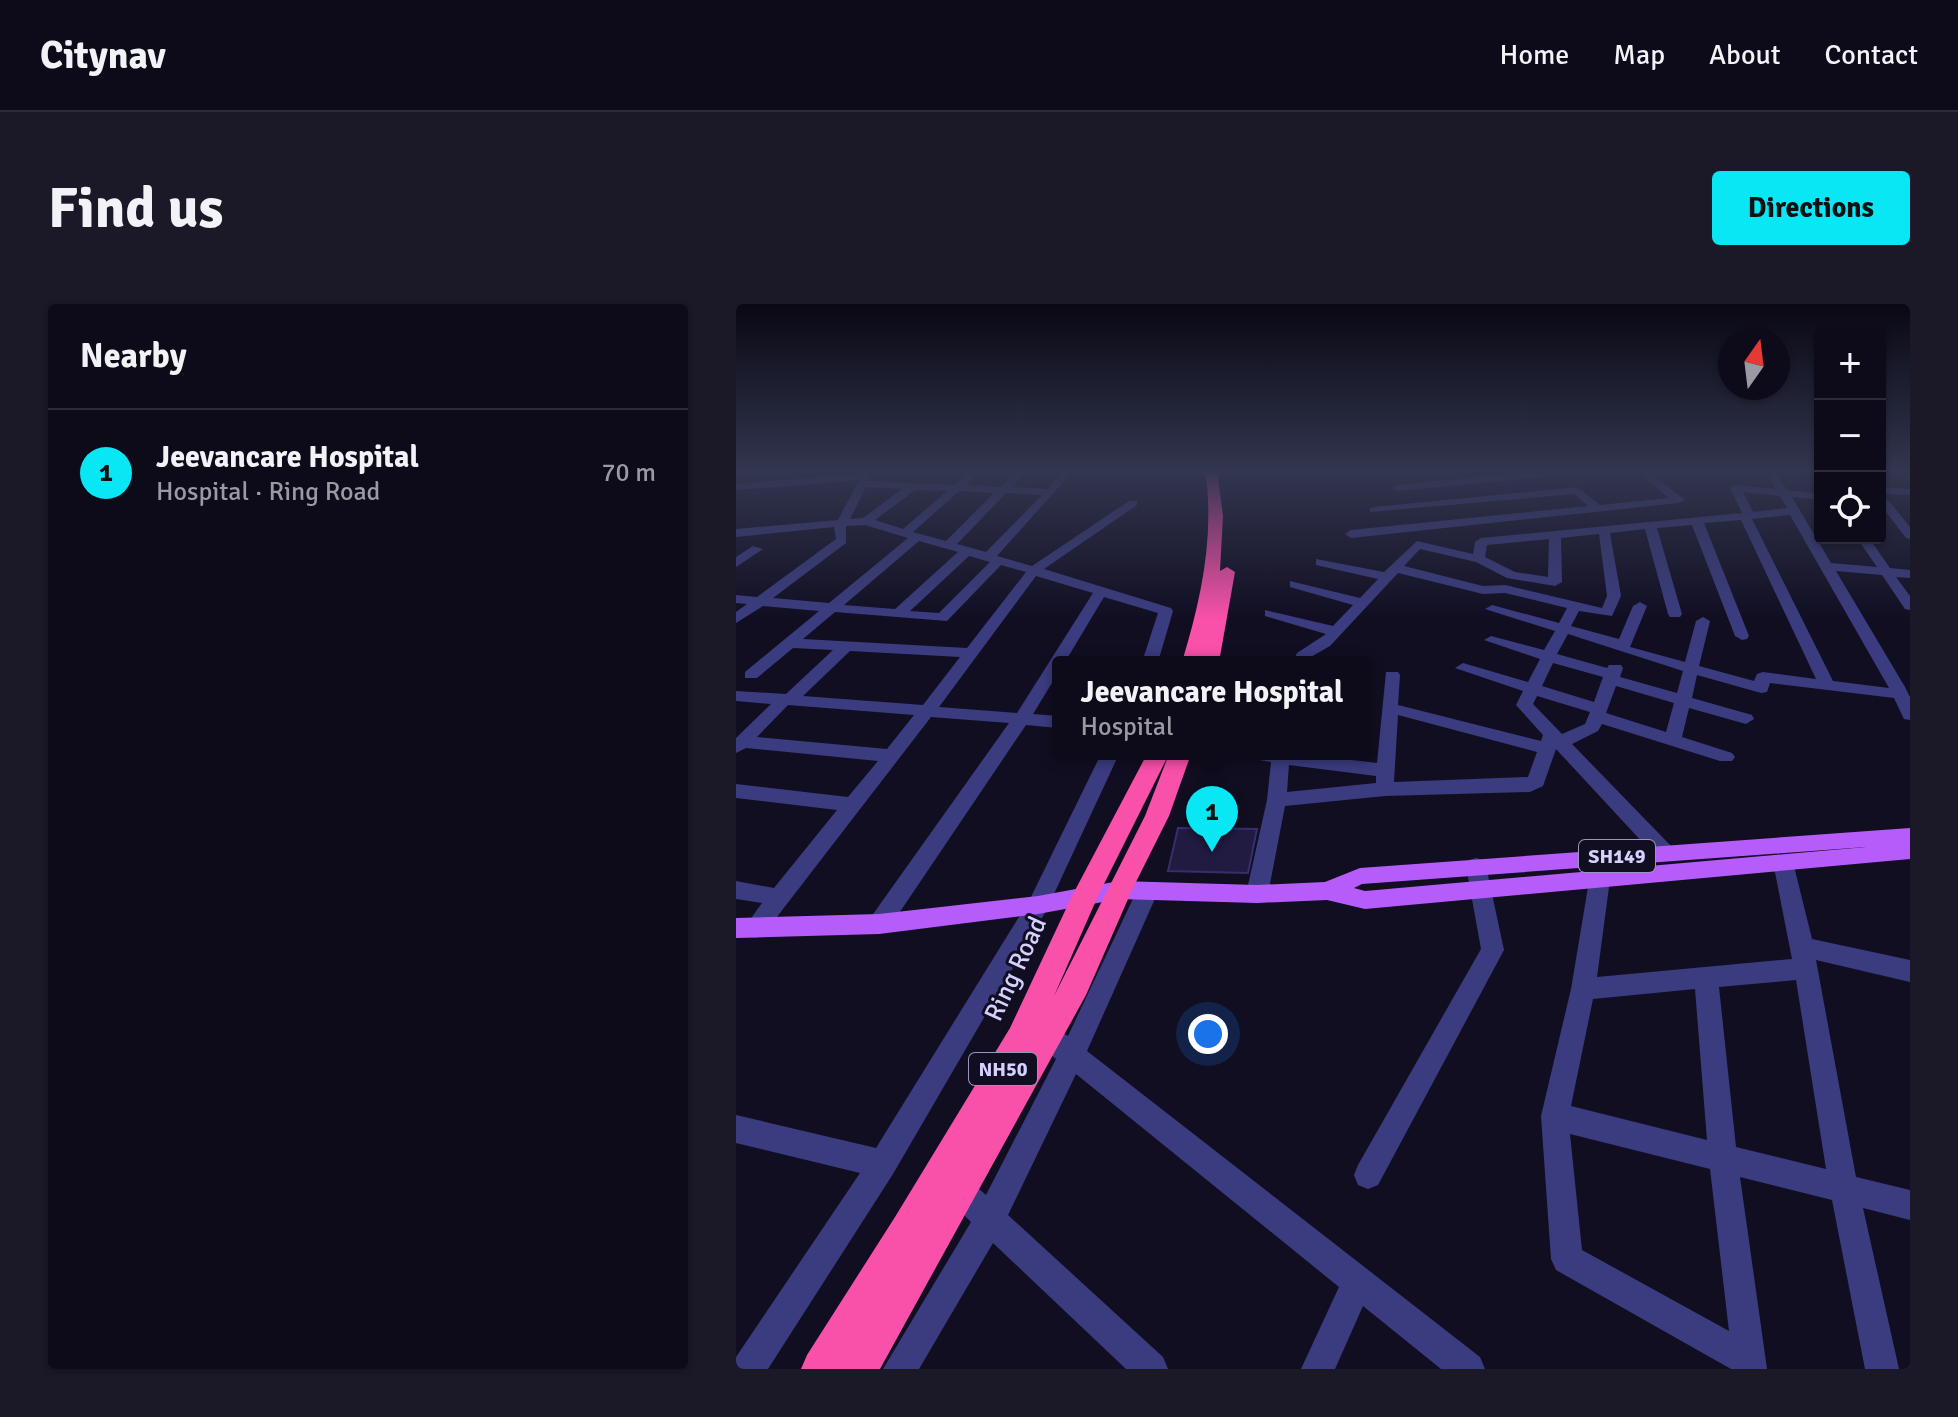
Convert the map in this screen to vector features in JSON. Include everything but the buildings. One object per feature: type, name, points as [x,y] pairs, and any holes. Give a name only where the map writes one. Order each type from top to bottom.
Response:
[{"type":"highway","points":[[1193,656],[1210,579],[1215,520]]},
{"type":"highway","points":[[1211,656],[1227,572],[1228,520]]},
{"type":"highway","name":"Ring Road","points":[[821,1369],[908,1230],[1021,1038],[1085,896],[1155,760]]},
{"type":"highway","name":"NH50","points":[[858,1369],[961,1192],[1060,1046],[1076,986],[1133,891],[1178,760]]},
{"type":"main road","name":"SH149","points":[[1602,868],[1665,853],[1910,836]]},
{"type":"main road","name":"SH149","points":[[1085,896],[1133,891],[1257,894],[1327,891],[1348,899],[1365,900],[1478,876],[1783,862],[1910,851]]},
{"type":"main road","points":[[746,928],[879,924],[1038,905],[1085,896]]},
{"type":"street","points":[[736,619],[842,540],[844,520]]},
{"type":"street","points":[[751,675],[834,606],[926,520]]},
{"type":"street","points":[[948,546],[974,520]]},
{"type":"street","points":[[736,599],[942,618],[1027,520]]},
{"type":"street","points":[[746,928],[778,897],[927,711],[1034,570],[1108,520]]},
{"type":"street","points":[[1351,534],[1483,520]]},
{"type":"street","points":[[1479,559],[1481,542],[1710,520]]},
{"type":"street","points":[[1749,520],[1828,687]]},
{"type":"street","points":[[1799,520],[1910,714]]},
{"type":"street","points":[[736,533],[866,521],[994,558],[1167,612],[1152,656]]},
{"type":"street","points":[[1697,521],[1742,636]]},
{"type":"street","points":[[1650,525],[1675,614]]},
{"type":"street","points":[[1321,562],[1483,590],[1505,589],[1607,613],[1614,596],[1604,530]]},
{"type":"street","points":[[1302,656],[1325,643],[1417,545],[1479,559],[1512,575],[1555,582],[1555,535]]},
{"type":"street","points":[[1867,544],[1910,606]]},
{"type":"street","points":[[736,563],[757,549]]},
{"type":"street","points":[[899,613],[967,551]]},
{"type":"street","points":[[1825,566],[1910,574]]},
{"type":"street","points":[[1295,584],[1363,603]]},
{"type":"street","points":[[1064,656],[1101,591]]},
{"type":"street","points":[[1575,605],[1524,705],[1552,742],[1665,853]]},
{"type":"street","points":[[1390,708],[1552,742],[1592,727],[1640,606]]},
{"type":"street","points":[[1492,609],[1761,688],[1763,677],[1900,694]]},
{"type":"street","points":[[1270,613],[1336,632]]},
{"type":"street","points":[[1673,740],[1703,621]]},
{"type":"street","points":[[1491,640],[1746,719]]},
{"type":"street","points":[[789,643],[971,653]]},
{"type":"street","points":[[740,745],[846,646]]},
{"type":"street","points":[[1463,668],[1531,688],[1726,757]]},
{"type":"street","points":[[879,924],[1052,675]]},
{"type":"street","points":[[1385,780],[1392,675]]},
{"type":"street","points":[[736,696],[1052,721]]},
{"type":"street","points":[[1302,760],[1385,780],[1530,785],[1536,781],[1552,742]]},
{"type":"street","points":[[740,745],[891,756]]},
{"type":"street","points":[[748,1369],[883,1164],[1038,905],[1107,760]]},
{"type":"street","points":[[1257,894],[1277,800],[1281,760]]},
{"type":"street","points":[[1277,800],[1385,780]]},
{"type":"street","points":[[736,791],[852,805]]},
{"type":"street","points":[[1783,862],[1804,958],[1844,1189],[1882,1369]]},
{"type":"street","points":[[1602,868],[1583,989],[1555,1116],[1567,1259],[1749,1364]]},
{"type":"street","points":[[1368,1175],[1493,950],[1478,876]]},
{"type":"street","points":[[736,890],[778,897]]},
{"type":"street","points":[[1583,989],[1706,977],[1804,958],[1910,971]]},
{"type":"street","points":[[1706,977],[1723,1158],[1749,1364]]},
{"type":"street","points":[[900,1369],[990,1220],[1060,1046],[1468,1369]]},
{"type":"street","points":[[1555,1116],[1910,1205]]},
{"type":"street","points":[[736,1129],[883,1164]]},
{"type":"street","points":[[961,1192],[1137,1364]]},
{"type":"street","points":[[1318,1369],[1358,1282]]},
{"type":"place","name":"Jeevancare Hospital","points":[[1212,852]]}]
